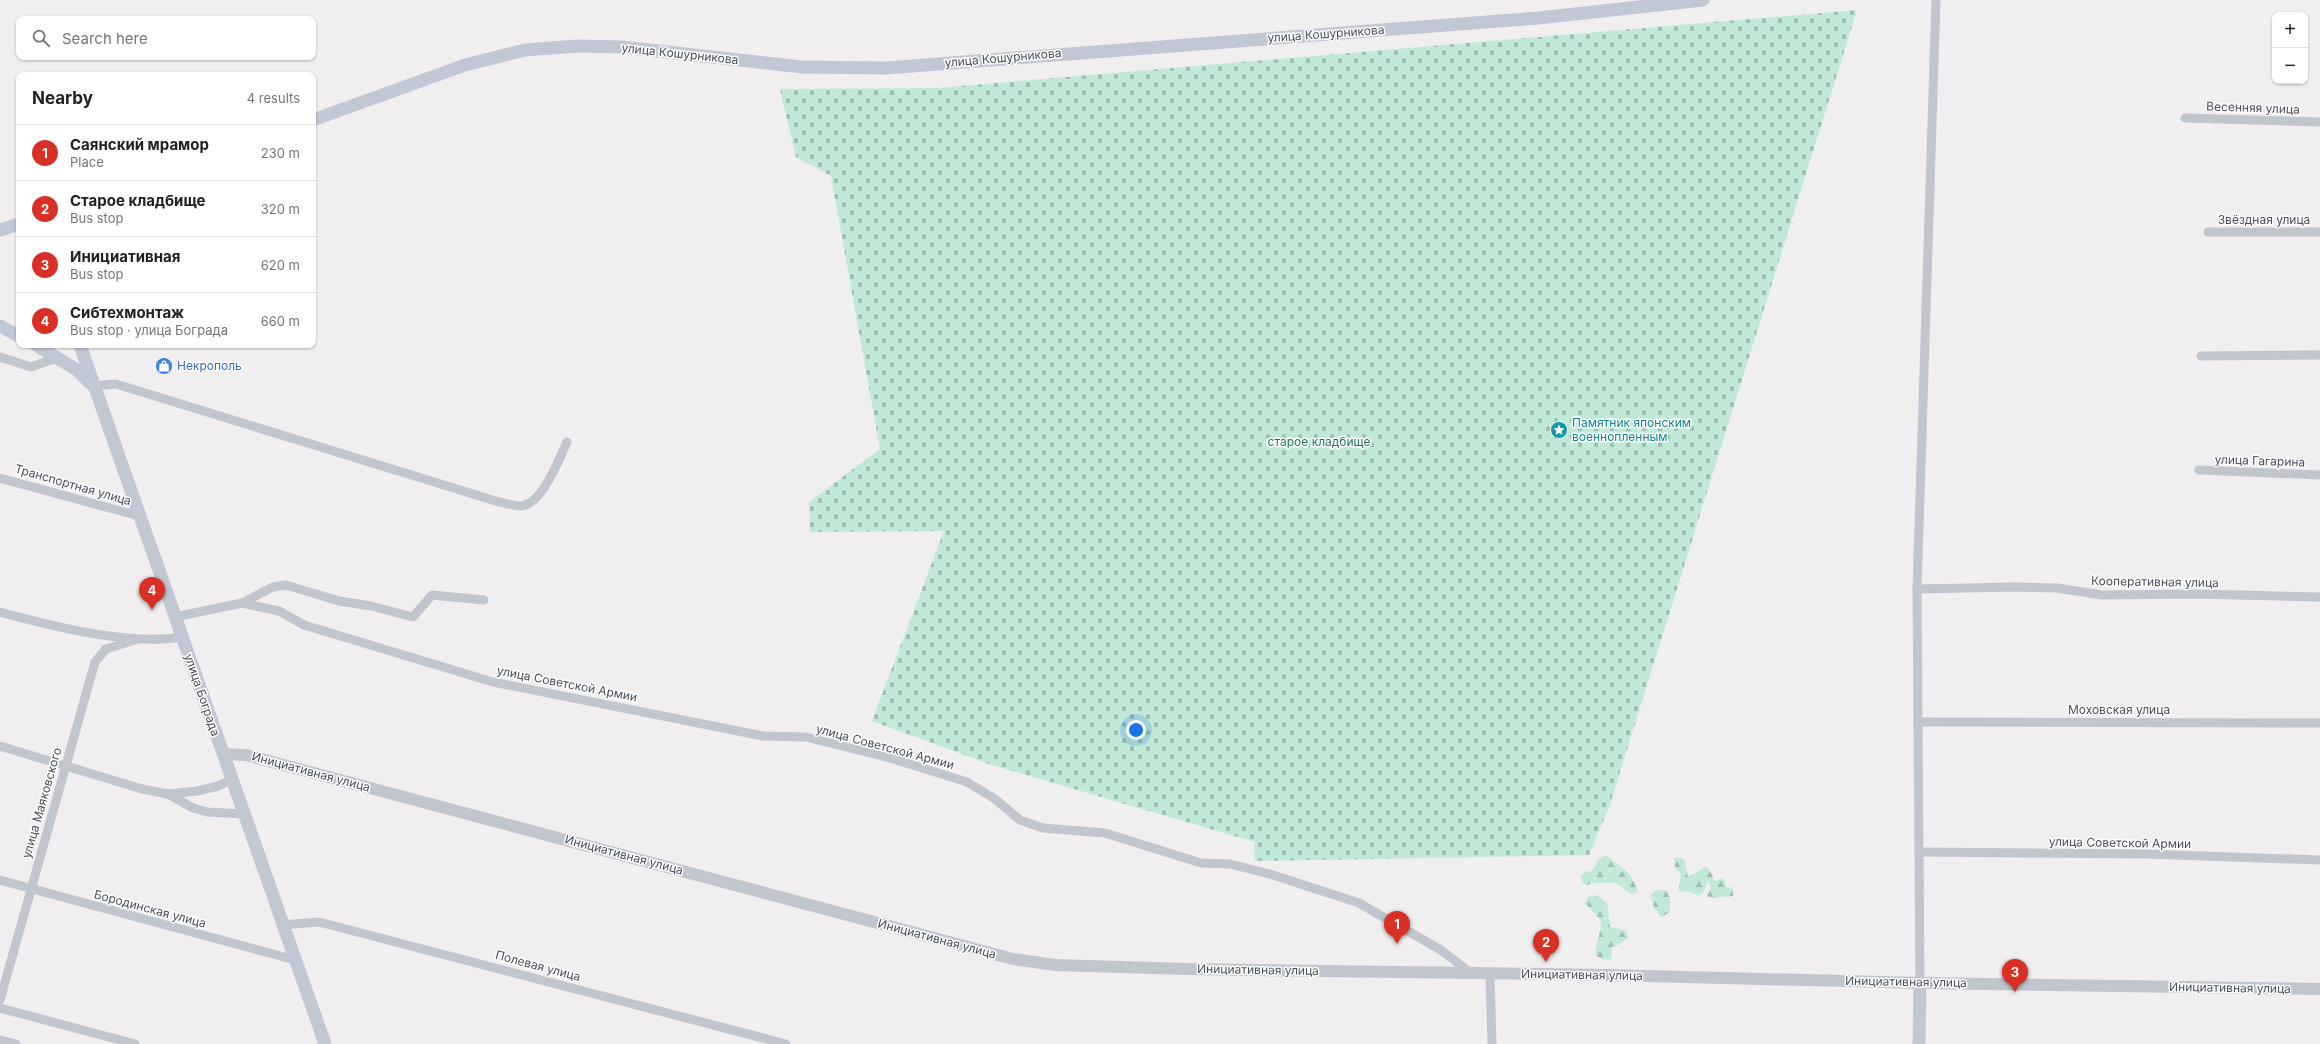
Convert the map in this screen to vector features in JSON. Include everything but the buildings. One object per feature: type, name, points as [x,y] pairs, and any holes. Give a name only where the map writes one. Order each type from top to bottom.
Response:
[{"type":"main road","name":"улица Кошурникова","points":[[316,119],[465,65],[525,50],[577,46],[622,46],[802,67],[886,68],[1538,18],[1704,0]]},
{"type":"main road","points":[[0,230],[16,225]]},
{"type":"main road","points":[[0,326],[16,334]]},
{"type":"main road","points":[[42,348],[77,370],[92,386]]},
{"type":"main road","name":"улица Бограда","points":[[81,348],[92,386],[325,1044]]},
{"type":"main road","points":[[1919,1044],[1920,983]]},
{"type":"street","points":[[1920,983],[1917,589],[1936,0]]},
{"type":"street","name":"Весенняя улица","points":[[2185,118],[2320,122]]},
{"type":"street","name":"Звёздная улица","points":[[2208,232],[2320,232]]},
{"type":"street","points":[[2201,356],[2320,355]]},
{"type":"street","points":[[0,357],[31,367],[58,357]]},
{"type":"street","points":[[92,386],[116,384],[499,502],[522,506],[533,502],[542,492],[567,442]]},
{"type":"street","name":"улица Гагарина","points":[[2199,470],[2320,475]]},
{"type":"street","name":"Транспортная улица","points":[[0,478],[139,516]]},
{"type":"street","name":"улица Советской Армии","points":[[175,617],[242,603],[273,586],[286,586],[338,601],[371,606],[413,617],[432,596],[484,600]]},
{"type":"street","name":"Кооперативная улица","points":[[1917,589],[2022,587],[2057,588],[2102,596],[2196,594],[2320,597]]},
{"type":"street","name":"улица Советской Армии","points":[[242,603],[279,611],[304,625],[493,682],[763,736],[806,737],[841,744],[939,772],[967,782],[995,800],[1020,820],[1043,828],[1105,833],[1201,863],[1230,864],[1272,875],[1359,903],[1441,950],[1472,974]]},
{"type":"street","points":[[0,612],[55,627],[138,639],[166,640],[182,637]]},
{"type":"street","name":"улица Маяковского","points":[[0,1000],[95,662],[106,649],[138,639]]},
{"type":"street","name":"Моховская улица","points":[[1918,722],[2320,723]]},
{"type":"street","points":[[0,746],[66,764],[142,789],[168,794],[196,791],[218,786],[231,780]]},
{"type":"street","name":"Инициативная улица","points":[[223,754],[246,755],[1013,959],[1056,964],[1187,970],[2320,989]]},
{"type":"street","points":[[168,794],[193,808],[207,812],[244,814]]},
{"type":"street","name":"улица Советской Армии","points":[[1919,852],[2146,854],[2320,860]]},
{"type":"street","name":"Бородинская улица","points":[[0,880],[295,960]]},
{"type":"street","name":"Полевая улица","points":[[282,925],[319,922],[786,1044]]},
{"type":"street","points":[[1490,974],[1492,1044]]},
{"type":"street","points":[[0,1008],[135,1044]]},
{"type":"street","points":[[0,1040],[16,1044]]},
{"type":"green space","name":"старое кладбище","points":[[1857,10],[1610,804],[1589,855],[1254,861],[1255,842],[989,764],[872,721],[944,531],[810,532],[809,502],[880,449],[831,176],[796,157],[780,89],[937,88]]},
{"type":"green space","points":[[1606,855],[1629,874],[1636,885],[1638,892],[1631,894],[1615,882],[1594,883],[1587,885],[1582,883],[1581,876],[1587,871],[1591,872],[1599,859]]},
{"type":"green space","points":[[1674,857],[1684,859],[1688,877],[1705,867],[1709,869],[1715,881],[1723,878],[1727,888],[1733,887],[1733,896],[1713,898],[1707,896],[1711,887],[1708,881],[1704,891],[1699,896],[1688,891],[1678,892],[1681,875],[1675,867]]},
{"type":"green space","points":[[1657,890],[1667,891],[1670,898],[1670,912],[1661,917],[1654,908],[1651,894]]},
{"type":"green space","points":[[1596,895],[1607,903],[1610,927],[1625,930],[1628,937],[1620,944],[1612,947],[1611,959],[1603,960],[1595,955],[1601,921],[1585,903],[1588,897]]},
{"type":"place","name":"Некрополь","points":[[164,366]]},
{"type":"place","name":"Памятник японским военнопленным","points":[[1559,430]]},
{"type":"place","name":"Сибтехмонтаж","points":[[152,610]]},
{"type":"place","name":"Саянский мрамор","points":[[1397,944]]},
{"type":"place","name":"Старое кладбище","points":[[1546,962]]},
{"type":"place","name":"Инициативная","points":[[2015,992]]}]
